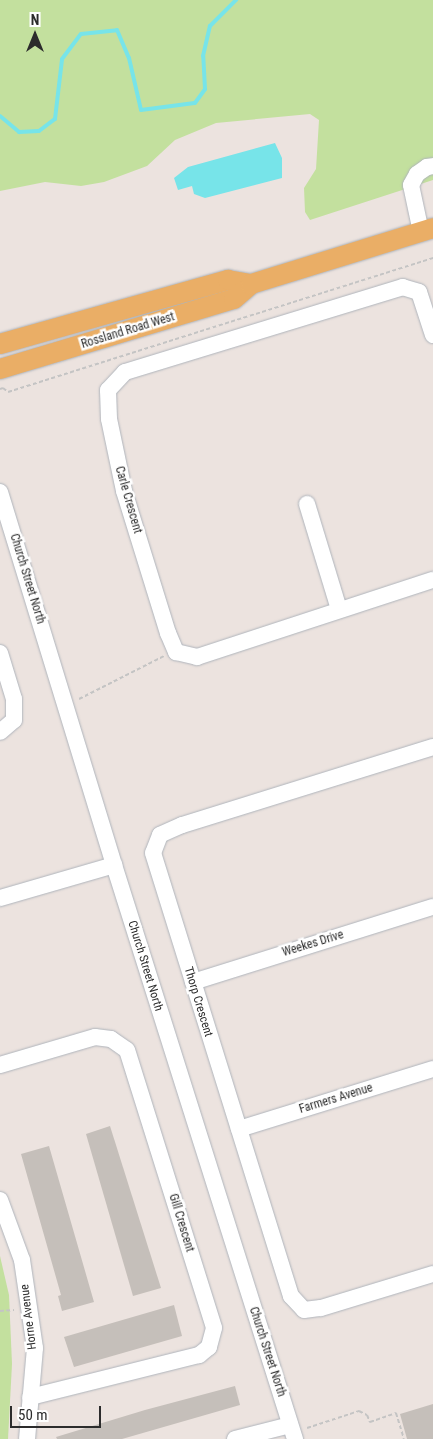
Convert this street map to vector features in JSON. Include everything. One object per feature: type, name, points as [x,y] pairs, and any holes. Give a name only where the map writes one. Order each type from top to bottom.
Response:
[{"type":"main road","name":"Rossland Road West","points":[[1,382],[234,299],[251,284],[427,230]]},
{"type":"main road","name":"Rossland Road West","points":[[0,344],[228,280],[251,284]]},
{"type":"main road","points":[[0,354],[216,289],[228,280]]},
{"type":"street","points":[[427,230],[411,184],[417,174],[427,167],[433,166]]},
{"type":"street","name":"Carle Crescent","points":[[176,652],[168,633],[124,490],[110,428],[108,390],[125,372],[404,287],[419,292],[433,335]]},
{"type":"street","name":"Church Street North","points":[[0,492],[114,865],[293,1432]]},
{"type":"street","points":[[307,504],[339,609]]},
{"type":"street","points":[[176,652],[197,657],[339,609],[433,580]]},
{"type":"street","points":[[0,653],[14,699],[14,720],[0,732]]},
{"type":"street","name":"Thorp Crescent","points":[[433,747],[182,825],[160,835],[153,853],[291,1296],[304,1310],[320,1308],[433,1274]]},
{"type":"street","points":[[0,898],[114,865]]},
{"type":"street","name":"Weekes Drive","points":[[193,982],[433,907]]},
{"type":"street","name":"Gill Crescent","points":[[0,1065],[95,1037],[111,1039],[127,1050],[214,1328],[209,1347],[199,1355],[30,1398]]},
{"type":"street","name":"Farmers Avenue","points":[[239,1129],[433,1069]]},
{"type":"street","name":"Horne Avenue","points":[[0,1200],[22,1260],[34,1348],[27,1439]]},
{"type":"street","points":[[235,1439],[293,1432]]},
{"type":"path","points":[[1,382],[8,392],[433,258]]},
{"type":"path","points":[[79,699],[160,657],[176,652]]},
{"type":"path","points":[[0,1311],[14,1310]]},
{"type":"path","points":[[307,1428],[359,1411],[366,1415],[370,1422],[396,1413],[404,1439]]},
{"type":"green space","points":[[0,0],[433,0],[433,180],[310,220],[305,212],[304,188],[316,169],[319,120],[310,114],[216,123],[175,140],[147,166],[104,182],[81,186],[45,182],[0,191]]},
{"type":"green space","points":[[0,1256],[9,1295],[12,1364],[8,1439],[0,1439]]},
{"type":"water","points":[[275,143],[282,158],[282,178],[205,198],[194,194],[192,186],[178,190],[174,178],[188,167]]},
{"type":"building","points":[[110,1126],[161,1288],[133,1296],[86,1134]]},
{"type":"building","points":[[49,1146],[94,1302],[62,1311],[58,1296],[61,1295],[21,1154]]},
{"type":"building","points":[[174,1305],[182,1336],[74,1367],[64,1337]]},
{"type":"building","points":[[235,1386],[240,1405],[122,1439],[57,1439],[56,1437],[145,1410]]},
{"type":"building","points":[[433,1404],[433,1439],[407,1439],[400,1414]]},
{"type":"waterway","points":[[0,116],[19,132],[39,131],[55,119],[62,59],[81,34],[117,30],[129,58],[141,110],[195,103],[205,89],[203,56],[210,26],[236,0]]}]
